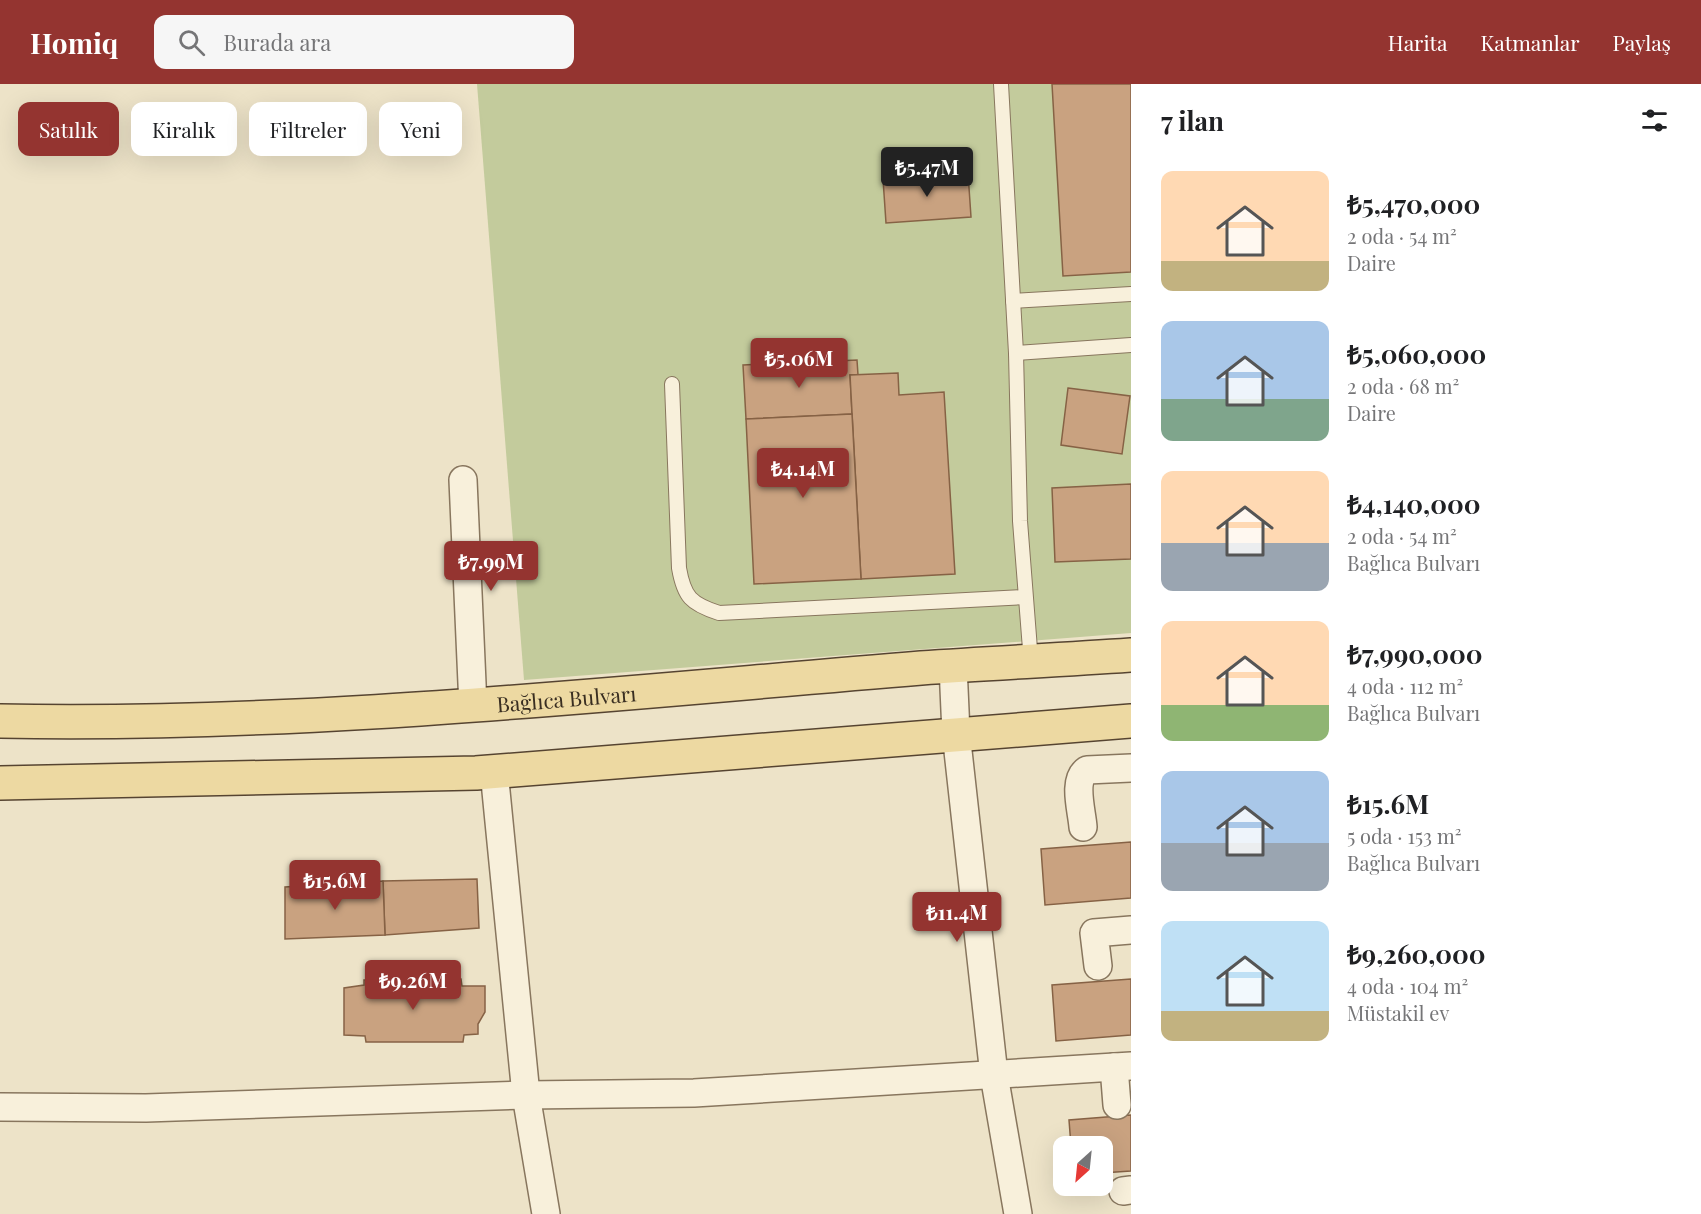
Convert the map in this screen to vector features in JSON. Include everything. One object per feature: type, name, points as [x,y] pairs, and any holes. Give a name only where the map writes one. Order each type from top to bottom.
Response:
[{"type":"main road","name":"Bağlıca Bulvarı","points":[[0,722],[168,722],[474,706],[953,666],[1131,655]]},
{"type":"main road","points":[[0,783],[494,771],[1131,721]]},
{"type":"street","points":[[463,480],[474,706]]},
{"type":"street","points":[[953,666],[956,733],[994,1075],[1018,1214]]},
{"type":"street","points":[[1083,827],[1079,784],[1082,774],[1087,770],[1131,768]]},
{"type":"street","points":[[494,771],[526,1095],[546,1214]]},
{"type":"street","points":[[1098,966],[1094,933],[1131,930]]},
{"type":"street","points":[[0,1107],[146,1108],[526,1095],[694,1093],[1123,1066],[1117,1105]]},
{"type":"lane","points":[[1001,84],[1016,352],[1020,521],[1031,662]]},
{"type":"lane","points":[[1013,301],[1131,294]]},
{"type":"lane","points":[[1016,352],[1131,345]]},
{"type":"lane","points":[[672,384],[679,568],[683,590],[699,607],[719,614],[1025,597]]},
{"type":"green space","points":[[477,84],[1131,84],[1131,633],[524,680]]},
{"type":"building","points":[[1052,84],[1131,84],[1131,272],[1063,276]]},
{"type":"building","points":[[968,173],[971,217],[886,223],[883,179]]},
{"type":"building","points":[[857,360],[858,375],[850,375],[852,414],[746,419],[743,365]]},
{"type":"building","points":[[898,373],[899,395],[944,392],[955,574],[861,579],[850,375]]},
{"type":"building","points":[[1068,388],[1130,396],[1122,454],[1061,445]]},
{"type":"building","points":[[852,414],[861,579],[754,584],[746,419]]},
{"type":"building","points":[[1131,484],[1131,559],[1055,562],[1052,488]]},
{"type":"building","points":[[1131,842],[1131,898],[1045,905],[1041,849]]},
{"type":"building","points":[[477,879],[479,928],[385,935],[383,881]]},
{"type":"building","points":[[383,881],[385,935],[285,939],[285,887]]},
{"type":"building","points":[[461,979],[462,986],[485,986],[485,1012],[478,1024],[478,1034],[464,1035],[463,1042],[366,1042],[365,1036],[344,1035],[344,988],[364,985],[364,980]]},
{"type":"building","points":[[1131,979],[1131,1035],[1056,1041],[1052,985]]},
{"type":"building","points":[[1131,1115],[1131,1171],[1113,1172],[1113,1136],[1070,1136],[1069,1120]]}]
